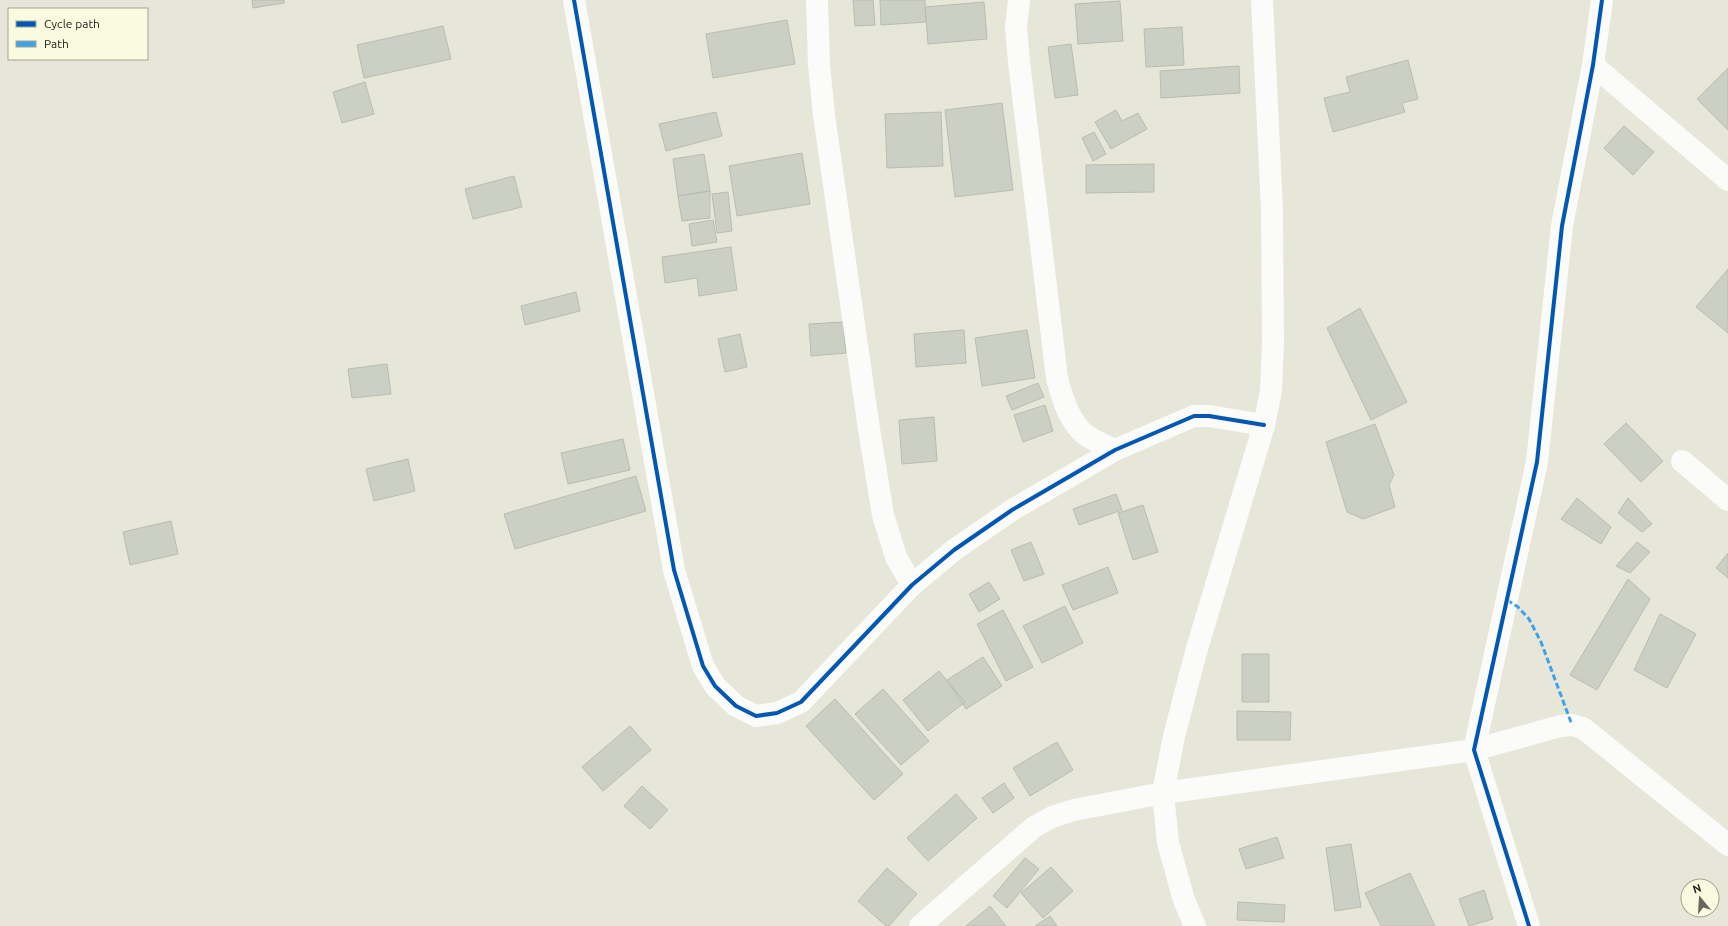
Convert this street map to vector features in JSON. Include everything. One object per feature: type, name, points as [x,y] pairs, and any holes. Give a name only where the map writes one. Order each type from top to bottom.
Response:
[{"type":"street","points":[[574,0],[674,570],[703,666],[715,686],[736,706],[756,716],[777,713],[801,702],[912,585],[954,550],[1012,510],[1115,450],[1194,416],[1209,416],[1264,425]]},
{"type":"street","points":[[817,0],[818,65],[824,115],[882,507],[888,535],[896,557],[912,585]]},
{"type":"street","points":[[1019,0],[1016,26],[1019,62],[1057,378],[1062,397],[1076,426],[1090,438],[1115,450]]},
{"type":"street","points":[[1195,926],[1184,900],[1168,843],[1163,792],[1174,736],[1196,652],[1264,425],[1271,391],[1273,335],[1272,210],[1262,0]]},
{"type":"street","points":[[1529,926],[1474,750],[1537,462],[1562,226],[1593,65],[1602,0]]},
{"type":"street","points":[[1593,65],[1728,180]]},
{"type":"street","points":[[1682,461],[1728,500]]},
{"type":"street","points":[[920,926],[1034,827],[1046,820],[1074,810],[1163,792],[1474,750],[1572,724],[1584,728],[1728,844]]},
{"type":"building","points":[[252,0],[284,0],[284,3],[253,8]]},
{"type":"building","points":[[853,0],[873,0],[875,25],[855,26]]},
{"type":"building","points":[[880,0],[925,0],[926,22],[881,25]]},
{"type":"building","points":[[1120,1],[1123,41],[1078,44],[1075,4]]},
{"type":"building","points":[[984,2],[987,39],[928,44],[925,7]]},
{"type":"building","points":[[787,20],[795,64],[713,78],[706,34]]},
{"type":"building","points":[[443,26],[451,59],[364,78],[357,45]]},
{"type":"building","points":[[1182,27],[1184,65],[1146,67],[1144,29]]},
{"type":"building","points":[[1071,44],[1078,95],[1055,98],[1048,47]]},
{"type":"building","points":[[1408,60],[1418,99],[1402,103],[1405,112],[1333,132],[1324,98],[1350,92],[1346,77]]},
{"type":"building","points":[[1239,66],[1240,93],[1161,98],[1160,71]]},
{"type":"building","points":[[1728,68],[1728,130],[1697,99]]},
{"type":"building","points":[[365,82],[374,114],[342,123],[333,92]]},
{"type":"building","points":[[1002,103],[1013,190],[955,197],[945,110]]},
{"type":"building","points":[[1116,110],[1122,121],[1138,113],[1147,129],[1111,149],[1095,122]]},
{"type":"building","points":[[716,112],[722,136],[666,151],[659,124]]},
{"type":"building","points":[[941,112],[943,166],[887,168],[885,114]]},
{"type":"building","points":[[1624,126],[1654,152],[1633,175],[1604,148]]},
{"type":"building","points":[[1094,132],[1106,154],[1093,161],[1082,138]]},
{"type":"building","points":[[802,153],[810,204],[737,216],[729,166]]},
{"type":"building","points":[[704,154],[710,191],[678,196],[673,159]]},
{"type":"building","points":[[1154,164],[1154,192],[1086,193],[1086,165]]},
{"type":"building","points":[[514,176],[522,207],[473,219],[465,189]]},
{"type":"building","points":[[710,191],[710,218],[682,221],[678,196]]},
{"type":"building","points":[[728,192],[732,231],[717,233],[712,194]]},
{"type":"building","points":[[713,220],[717,242],[692,246],[689,224]]},
{"type":"building","points":[[731,247],[737,290],[699,296],[697,278],[665,283],[662,257]]},
{"type":"building","points":[[1728,269],[1728,333],[1696,307]]},
{"type":"building","points":[[576,292],[580,311],[525,325],[521,306]]},
{"type":"building","points":[[1360,308],[1407,402],[1371,420],[1327,328]]},
{"type":"building","points":[[843,322],[846,353],[811,356],[809,324]]},
{"type":"building","points":[[964,330],[966,363],[916,367],[914,334]]},
{"type":"building","points":[[1027,330],[1035,378],[982,386],[975,338]]},
{"type":"building","points":[[740,334],[747,367],[725,372],[718,339]]},
{"type":"building","points":[[387,364],[391,394],[352,398],[348,369]]},
{"type":"building","points":[[1038,383],[1044,397],[1012,410],[1006,396]]},
{"type":"building","points":[[1045,405],[1053,431],[1023,442],[1014,415]]},
{"type":"building","points":[[934,417],[937,461],[902,464],[899,420]]},
{"type":"building","points":[[1626,423],[1663,461],[1641,482],[1604,444]]},
{"type":"building","points":[[1375,424],[1394,475],[1389,485],[1395,507],[1363,519],[1347,512],[1326,442]]},
{"type":"building","points":[[623,439],[630,470],[568,484],[561,453]]},
{"type":"building","points":[[408,459],[415,491],[374,501],[366,469]]},
{"type":"building","points":[[636,476],[646,511],[515,549],[504,514]]},
{"type":"building","points":[[1116,494],[1122,510],[1079,525],[1073,509]]},
{"type":"building","points":[[1577,498],[1611,527],[1601,544],[1561,519]]},
{"type":"building","points":[[1628,498],[1652,524],[1642,532],[1618,513]]},
{"type":"building","points":[[1143,505],[1158,552],[1133,560],[1118,513]]},
{"type":"building","points":[[171,521],[178,554],[130,565],[123,532]]},
{"type":"building","points":[[1031,542],[1044,574],[1024,581],[1011,550]]},
{"type":"building","points":[[1637,542],[1650,552],[1630,573],[1616,566]]},
{"type":"building","points":[[1728,553],[1728,578],[1716,568]]},
{"type":"building","points":[[1108,567],[1118,593],[1073,610],[1062,585]]},
{"type":"building","points":[[1628,579],[1650,599],[1597,690],[1570,675]]},
{"type":"building","points":[[989,582],[1000,599],[979,612],[969,594]]},
{"type":"building","points":[[1065,606],[1083,643],[1042,663],[1023,626]]},
{"type":"building","points":[[1003,610],[1033,667],[1006,681],[977,624]]},
{"type":"building","points":[[1660,614],[1696,634],[1667,688],[1634,670]]},
{"type":"building","points":[[1242,654],[1269,654],[1269,702],[1242,702]]},
{"type":"building","points":[[983,657],[1002,686],[966,709],[947,680]]},
{"type":"building","points":[[939,671],[965,702],[928,731],[903,700]]},
{"type":"building","points":[[883,689],[929,741],[901,765],[855,714]]},
{"type":"building","points":[[835,699],[903,774],[874,800],[806,726]]},
{"type":"building","points":[[1237,711],[1291,712],[1290,740],[1237,740]]},
{"type":"building","points":[[630,726],[651,750],[603,791],[582,767]]},
{"type":"building","points":[[1057,742],[1073,770],[1030,796],[1013,768]]},
{"type":"building","points":[[1004,783],[1014,798],[993,813],[982,798]]},
{"type":"building","points":[[642,786],[668,810],[650,829],[624,806]]},
{"type":"building","points":[[956,794],[977,818],[928,861],[907,838]]},
{"type":"building","points":[[1277,837],[1284,858],[1246,869],[1239,849]]},
{"type":"building","points":[[1351,844],[1361,907],[1335,911],[1326,848]]},
{"type":"building","points":[[1025,858],[1039,869],[1007,908],[993,896]]},
{"type":"building","points":[[1051,867],[1073,891],[1043,918],[1021,893]]},
{"type":"building","points":[[887,868],[917,894],[889,926],[886,926],[858,901]]},
{"type":"building","points":[[1410,873],[1435,926],[1381,926],[1365,893]]},
{"type":"building","points":[[1484,890],[1493,919],[1469,926],[1459,899]]},
{"type":"building","points":[[1238,902],[1285,905],[1284,922],[1237,920]]},
{"type":"building","points":[[990,906],[1006,926],[966,926]]},
{"type":"building","points":[[1050,916],[1057,926],[1035,926]]},
{"type":"marked path","points":[[1507,600],[1518,607],[1529,619],[1541,642],[1572,725]]},
{"type":"cycle path","points":[[574,0],[674,570],[703,666],[715,686],[736,706],[756,716],[777,713],[801,702],[912,585],[954,550],[1012,510],[1115,450],[1194,416],[1209,416],[1264,425]]},
{"type":"cycle path","points":[[1529,926],[1474,750],[1537,462],[1562,226],[1593,65],[1602,0]]}]
